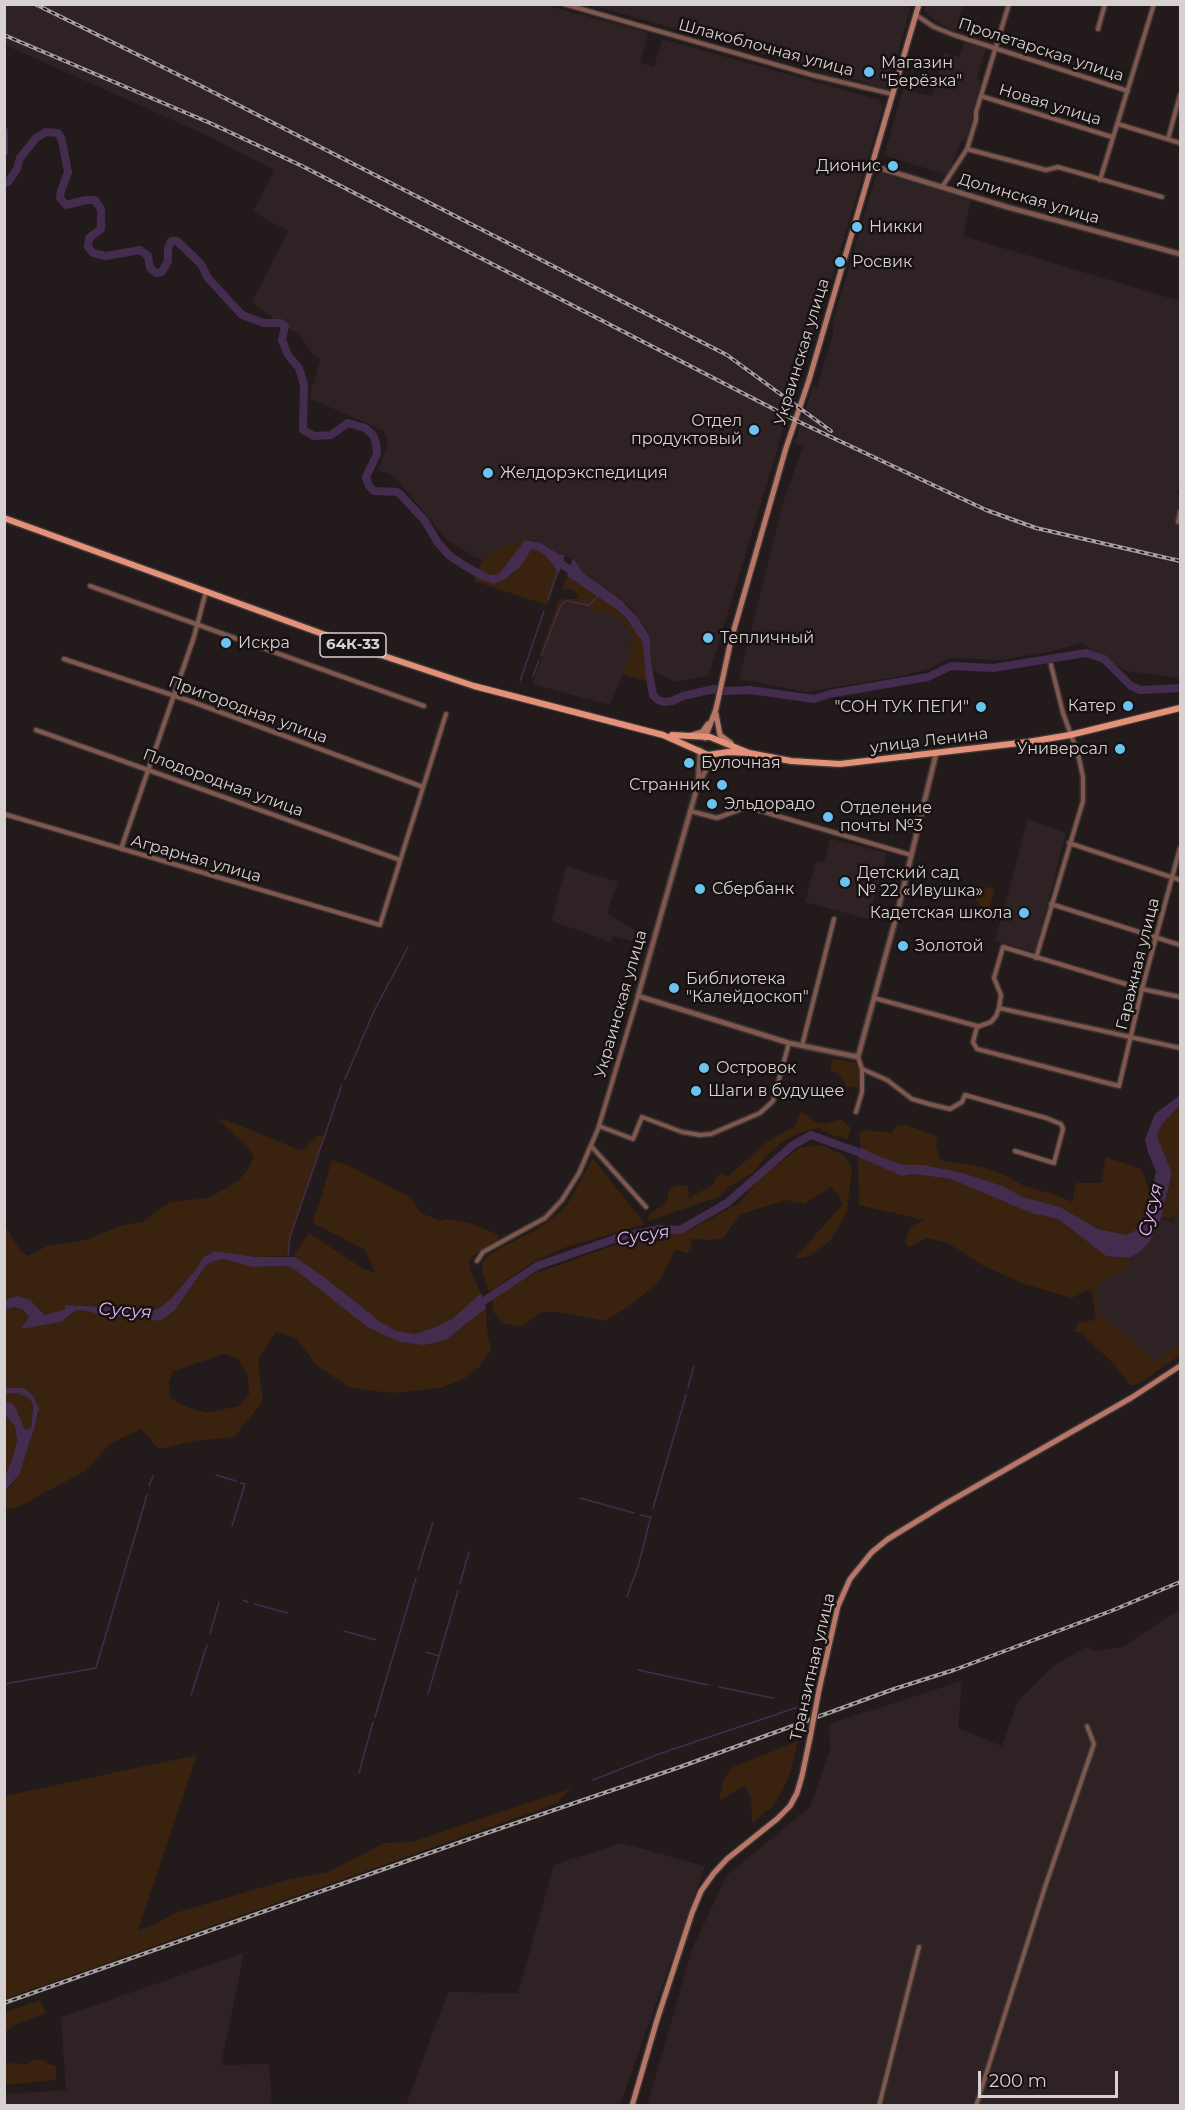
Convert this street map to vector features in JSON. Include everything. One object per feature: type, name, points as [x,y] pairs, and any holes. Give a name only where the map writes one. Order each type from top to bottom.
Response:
[{"type":"main road","name":"Украинская улица","points":[[700,750],[700,744],[705,738],[716,707],[731,640],[786,448],[873,166],[919,4]]},
{"type":"main road","name":"64К-33","points":[[6,518],[206,590]]},
{"type":"main road","name":"улица Ленина","points":[[206,590],[474,687],[663,735],[708,755],[749,753]]},
{"type":"main road","name":"Украинская улица","points":[[714,753],[717,748],[716,707]]},
{"type":"main road","points":[[688,736],[699,734],[705,729],[716,707]]},
{"type":"main road","points":[[716,707],[720,735],[749,753]]},
{"type":"main road","name":"улица Ленина","points":[[663,735],[710,737],[716,742],[749,753],[791,761],[840,764],[1028,742],[1070,735],[1180,708]]},
{"type":"main road","name":"Транзитная улица","points":[[632,2106],[657,2020],[701,1891],[727,1860],[790,1806],[797,1793],[838,1606],[850,1579],[872,1552],[888,1539],[1121,1404],[1180,1366]]},
{"type":"street","name":"Шлакоблочная улица","points":[[564,4],[812,75],[892,94]]},
{"type":"street","points":[[942,187],[967,149],[1009,4]]},
{"type":"street","points":[[1098,29],[1106,4]]},
{"type":"street","points":[[1100,180],[1154,4]]},
{"type":"street","name":"Пролетарская улица","points":[[916,15],[934,27],[995,49],[1128,91]]},
{"type":"street","points":[[1167,140],[1180,94]]},
{"type":"street","name":"Новая улица","points":[[981,96],[1112,137]]},
{"type":"street","name":"Новая улица","points":[[1118,124],[1180,143]]},
{"type":"street","points":[[967,149],[1046,170],[1058,167],[1162,197]]},
{"type":"street","name":"Долинская улица","points":[[873,166],[1180,254]]},
{"type":"street","points":[[1178,522],[1180,512]]},
{"type":"street","points":[[90,586],[424,706]]},
{"type":"street","points":[[121,849],[198,624],[206,590]]},
{"type":"street","name":"Пригородная улица","points":[[64,659],[173,695],[423,787]]},
{"type":"street","points":[[1036,958],[1083,801],[1078,754],[1070,735],[1051,665]]},
{"type":"street","points":[[400,860],[446,714]]},
{"type":"street","name":"Плодородная улица","points":[[36,730],[400,860]]},
{"type":"street","name":"Украинская улица","points":[[477,1261],[483,1252],[545,1218],[562,1200],[592,1147],[638,996],[698,784],[700,750]]},
{"type":"street","points":[[698,784],[714,753]]},
{"type":"street","points":[[856,1112],[862,1092],[858,1058],[936,754]]},
{"type":"street","points":[[690,811],[717,818],[747,807],[911,855]]},
{"type":"street","name":"Аграрная улица","points":[[4,814],[380,925],[400,860]]},
{"type":"street","points":[[1069,843],[1180,880]]},
{"type":"street","name":"Гаражная улица","points":[[977,1027],[973,1042],[977,1049],[1119,1086],[1155,936],[1180,848]]},
{"type":"street","points":[[1051,904],[1180,945]]},
{"type":"street","points":[[802,1046],[834,919]]},
{"type":"street","points":[[874,998],[977,1027],[991,1022],[999,1008],[1001,995],[994,978],[1003,947],[1180,997]]},
{"type":"street","points":[[638,996],[802,1046],[858,1058]]},
{"type":"street","points":[[999,1008],[1180,1048]]},
{"type":"street","points":[[599,1126],[633,1139],[642,1117],[682,1132],[700,1136],[711,1134],[751,1117],[760,1113],[772,1101],[789,1042]]},
{"type":"street","points":[[861,1069],[887,1080],[912,1099],[929,1104],[950,1109],[962,1102],[965,1095],[1061,1124],[1063,1129],[1054,1163],[1015,1151]]},
{"type":"street","points":[[592,1147],[646,1207]]},
{"type":"street","points":[[976,2106],[1045,1887],[1094,1744],[1087,1726]]},
{"type":"street","points":[[879,2106],[919,1947]]},
{"type":"shaded area","points":[[5,5],[545,5],[647,32],[648,36],[640,63],[654,67],[662,39],[880,100],[883,108],[709,675],[676,682],[653,671],[650,638],[632,609],[583,573],[573,558],[560,555],[541,543],[529,540],[506,545],[482,560],[446,539],[394,476],[378,470],[388,444],[384,431],[309,398],[320,359],[313,355],[300,335],[252,302],[288,231],[253,212],[274,170],[204,134],[5,45]]},
{"type":"shaded area","points":[[591,5],[911,5],[888,89]]},
{"type":"shaded area","points":[[926,5],[963,5],[956,31],[936,22],[924,10]]},
{"type":"shaded area","points":[[965,40],[986,46],[977,78],[980,85],[971,113],[973,117],[966,141],[962,140],[947,175],[884,155],[903,89],[932,96],[944,53],[959,57]]},
{"type":"shaded area","points":[[877,172],[971,200],[963,236],[1180,301],[1180,480],[1176,494],[1180,495],[1180,678],[1126,671],[1082,643],[1049,652],[1000,660],[949,658],[928,669],[903,676],[806,692],[739,679],[784,499],[803,447],[795,443],[813,385],[817,387],[833,335],[832,325]]},
{"type":"shaded area","points":[[525,540],[499,574],[491,575],[479,570],[482,560],[506,545]]},
{"type":"shaded area","points":[[534,549],[545,555],[559,573],[547,605],[474,581],[475,577],[493,584],[512,575]]},
{"type":"shaded area","points":[[567,576],[619,611],[640,636],[647,682],[623,674],[632,646],[631,637],[624,623],[607,613],[567,602],[561,609],[542,656],[540,655],[558,602],[578,597],[578,594],[570,588],[562,590]]},
{"type":"shaded area","points":[[567,602],[614,615],[624,623],[631,637],[632,646],[610,705],[532,684],[554,625]]},
{"type":"shaded area","name":"Кадетская школа","points":[[1028,819],[1066,833],[1035,952],[995,941]]},
{"type":"shaded area","name":"Детский сад № 22 «Ивушка»","points":[[830,839],[887,853],[868,919],[805,902],[816,861],[824,863]]},
{"type":"shaded area","points":[[566,866],[618,882],[607,913],[646,937],[643,944],[613,936],[611,942],[552,921]]},
{"type":"shaded area","points":[[972,886],[986,889],[988,886],[995,889],[988,913],[979,911],[981,909],[974,895],[970,896]]},
{"type":"shaded area","points":[[832,1059],[856,1063],[859,1070],[857,1088],[847,1086],[838,1073],[830,1070]]},
{"type":"shaded area","points":[[1180,1105],[1180,1208],[1172,1219],[1161,1218],[1172,1173],[1157,1136],[1162,1124]]},
{"type":"shaded area","points":[[801,1111],[815,1122],[825,1124],[841,1119],[851,1128],[848,1139],[831,1135],[819,1128],[797,1134],[781,1143],[766,1156],[754,1172],[727,1188],[721,1196],[648,1221],[649,1215],[667,1201],[668,1192],[675,1186],[688,1186],[689,1199],[707,1189],[714,1183],[717,1176],[723,1173],[727,1177],[768,1141],[795,1126]]},
{"type":"shaded area","points":[[217,1119],[226,1120],[302,1151],[317,1136],[326,1135],[290,1237],[288,1256],[256,1257],[214,1251],[204,1257],[170,1300],[156,1310],[65,1305],[65,1309],[45,1315],[40,1308],[17,1296],[5,1300],[4,1224],[21,1252],[28,1256],[47,1246],[86,1240],[123,1225],[142,1222],[170,1202],[209,1198],[239,1180],[254,1157],[247,1146]]},
{"type":"shaded area","points":[[906,1125],[937,1136],[936,1146],[940,1160],[982,1167],[1007,1176],[1024,1186],[1072,1202],[1076,1183],[1101,1183],[1106,1157],[1141,1169],[1151,1195],[1148,1225],[1127,1235],[1098,1229],[1060,1207],[1023,1197],[984,1180],[924,1165],[902,1165],[861,1147],[859,1132],[865,1130],[891,1133],[896,1126]]},
{"type":"shaded area","points":[[820,1145],[844,1155],[852,1168],[847,1212],[830,1241],[809,1256],[794,1259],[842,1205],[839,1196],[831,1187],[804,1204],[786,1200],[741,1214],[723,1238],[691,1239],[692,1249],[687,1253],[675,1249],[659,1282],[629,1306],[605,1321],[559,1312],[542,1312],[521,1327],[502,1323],[493,1311],[492,1298],[531,1275],[620,1243],[694,1228],[739,1203],[761,1177],[799,1148]]},
{"type":"shaded area","points":[[858,1157],[902,1176],[913,1174],[951,1179],[1031,1213],[1058,1219],[1106,1256],[1130,1258],[1132,1263],[1121,1273],[1104,1280],[1095,1288],[1100,1314],[1156,1361],[1180,1344],[1180,1355],[1139,1384],[1131,1386],[1114,1364],[1081,1333],[1074,1331],[1078,1323],[1094,1320],[1096,1315],[1092,1292],[1087,1290],[1072,1298],[1024,1284],[982,1265],[948,1243],[926,1238],[909,1247],[905,1242],[910,1227],[924,1220],[859,1205]]},
{"type":"shaded area","points":[[593,1158],[645,1224],[563,1248],[530,1264],[489,1292],[482,1270],[483,1261],[497,1250],[534,1231],[558,1214],[567,1205]]},
{"type":"shaded area","points":[[332,1160],[350,1166],[411,1198],[421,1213],[441,1221],[449,1219],[472,1224],[499,1235],[497,1241],[471,1257],[469,1264],[471,1272],[481,1293],[452,1319],[433,1328],[415,1334],[397,1331],[382,1323],[324,1277],[293,1256],[309,1233],[362,1268],[375,1273],[365,1250],[313,1223]]},
{"type":"shaded area","points":[[1180,1207],[1180,1344],[1156,1361],[1100,1314],[1095,1288],[1104,1280],[1121,1273],[1132,1263],[1130,1258],[1150,1241],[1161,1218],[1171,1222],[1175,1219],[1173,1215]]},
{"type":"shaded area","points":[[224,1259],[252,1267],[288,1266],[293,1268],[367,1327],[446,1340],[486,1308],[491,1350],[479,1367],[465,1378],[441,1388],[392,1393],[351,1388],[317,1366],[296,1338],[276,1332],[258,1360],[263,1401],[234,1437],[193,1441],[159,1449],[141,1429],[110,1444],[85,1471],[18,1507],[5,1510],[4,1492],[11,1486],[39,1413],[24,1388],[5,1388],[5,1310],[13,1307],[22,1309],[29,1317],[22,1328],[61,1322],[75,1310],[104,1316],[161,1321],[175,1310],[206,1265]],"holes":[[[224,1354],[238,1359],[248,1376],[249,1395],[239,1406],[206,1413],[170,1398],[169,1382],[173,1371]]]},
{"type":"shaded area","points":[[4,1394],[23,1394],[32,1402],[33,1416],[29,1430],[25,1430],[12,1403],[5,1401]]},
{"type":"shaded area","points":[[5,1415],[15,1426],[17,1440],[5,1476]]},
{"type":"shaded area","points":[[1180,1609],[1180,2105],[657,2106],[648,2103],[692,1949],[727,1875],[810,1807],[830,1750],[829,1724],[962,1681],[958,1728],[1002,1746],[1018,1701],[1053,1666],[1088,1646],[1093,1651],[1123,1647]]},
{"type":"shaded area","points":[[798,1741],[790,1774],[782,1791],[772,1807],[752,1823],[751,1799],[745,1785],[719,1801],[723,1782],[731,1768]]},
{"type":"shaded area","points":[[197,1755],[138,1930],[149,1927],[175,1913],[290,1879],[328,1872],[384,1843],[412,1842],[572,1788],[558,1803],[5,1999],[5,1796]]},
{"type":"shaded area","points":[[621,1843],[705,1866],[620,2105],[406,2105],[448,1992],[518,1993],[554,1865]]},
{"type":"shaded area","points":[[244,1953],[221,2065],[269,2064],[272,2105],[5,2105],[5,2094],[66,2090],[61,2017]]},
{"type":"shaded area","points":[[40,2000],[46,2013],[17,2024],[5,2032],[5,2012]]},
{"type":"shaded area","points":[[35,2060],[44,2060],[56,2066],[56,2080],[5,2085],[5,2063],[27,2064]]},
{"type":"water","points":[[525,540],[541,543],[560,555],[565,555],[559,573],[545,555],[534,549],[520,567],[504,580],[493,584],[475,577],[479,570],[491,575],[499,574]]},
{"type":"water","points":[[573,558],[583,573],[622,601],[638,618],[650,638],[654,681],[647,682],[642,641],[626,618],[567,576]]},
{"type":"water","points":[[1180,1095],[1180,1105],[1162,1124],[1157,1136],[1172,1173],[1161,1218],[1150,1241],[1130,1258],[1106,1256],[1058,1219],[1031,1213],[951,1179],[913,1174],[902,1176],[858,1157],[861,1147],[902,1165],[924,1165],[963,1173],[1002,1186],[1023,1197],[1060,1207],[1098,1229],[1127,1235],[1148,1224],[1156,1172],[1145,1139],[1155,1114]]},
{"type":"water","points":[[214,1251],[256,1257],[295,1257],[382,1323],[397,1331],[415,1334],[433,1328],[452,1319],[481,1293],[486,1308],[446,1340],[424,1345],[400,1342],[367,1327],[293,1268],[288,1266],[252,1267],[224,1259],[206,1265],[175,1310],[161,1321],[104,1316],[76,1310],[61,1322],[21,1329],[29,1317],[22,1309],[13,1307],[5,1310],[5,1300],[17,1296],[30,1300],[45,1315],[65,1309],[65,1305],[156,1310],[170,1300],[204,1257]]},
{"type":"water","points":[[5,1388],[24,1388],[33,1396],[39,1408],[20,1473],[5,1491],[5,1476],[17,1440],[15,1426],[5,1415],[5,1401],[12,1403],[16,1408],[25,1430],[31,1428],[33,1409],[32,1402],[27,1397],[17,1393],[5,1394]]},
{"type":"waterway","points":[[4,131],[4,152]]},
{"type":"waterway","points":[[4,183],[8,182],[17,169],[20,158],[36,138],[46,132],[58,133],[62,140],[68,172],[60,198],[66,205],[95,200],[101,209],[101,229],[89,238],[88,247],[93,253],[106,256],[140,250],[148,256],[150,268],[156,273],[162,272],[168,261],[171,241],[177,241],[201,264],[208,278],[242,315],[264,323],[280,323],[285,326],[282,340],[288,355],[299,368],[304,385],[303,430],[314,436],[331,435],[348,423],[365,428],[373,435],[377,454],[366,477],[369,486],[374,491],[397,492],[425,521],[438,543],[450,556],[485,577]]},
{"type":"waterway","points":[[553,558],[576,574]]},
{"type":"waterway","points":[[548,600],[558,569]]},
{"type":"waterway","points":[[541,656],[561,605],[566,601],[589,605],[598,596]]},
{"type":"waterway","points":[[520,681],[544,611]]},
{"type":"waterway","points":[[649,673],[653,695],[664,702],[714,689],[750,690],[814,699],[829,694],[928,677],[951,666],[993,668],[1086,653],[1104,659],[1131,686],[1140,690],[1180,688]]},
{"type":"waterway","points":[[533,676],[539,660]]},
{"type":"waterway","points":[[345,1079],[374,1011],[408,947]]},
{"type":"waterway","points":[[288,1257],[290,1237],[342,1085]]},
{"type":"waterway","name":"Сусуя","points":[[476,1306],[537,1266],[620,1237],[659,1229],[680,1230],[727,1203],[793,1145],[811,1135],[869,1156]]},
{"type":"waterway","points":[[688,1387],[694,1366]]},
{"type":"waterway","points":[[653,1508],[686,1395]]},
{"type":"waterway","points":[[216,1475],[236,1481]]},
{"type":"waterway","points":[[149,1486],[153,1476]]},
{"type":"waterway","points":[[232,1526],[245,1484],[241,1483]]},
{"type":"waterway","points":[[4,1684],[96,1668],[147,1495]]},
{"type":"waterway","points":[[580,1498],[634,1513]]},
{"type":"waterway","points":[[641,1515],[649,1517]]},
{"type":"waterway","points":[[627,1597],[639,1563],[651,1516]]},
{"type":"waterway","points":[[418,1570],[433,1522]]},
{"type":"waterway","points":[[460,1583],[469,1552]]},
{"type":"waterway","points":[[375,1717],[416,1578]]},
{"type":"waterway","points":[[428,1694],[458,1591]]},
{"type":"waterway","points":[[243,1600],[248,1602]]},
{"type":"waterway","points":[[210,1634],[219,1602]]},
{"type":"waterway","points":[[255,1604],[287,1613]]},
{"type":"waterway","points":[[344,1631],[376,1640]]},
{"type":"waterway","points":[[191,1695],[207,1645]]},
{"type":"waterway","points":[[426,1652],[439,1656]]},
{"type":"waterway","points":[[638,1670],[708,1685]]},
{"type":"waterway","points":[[719,1687],[773,1698]]},
{"type":"waterway","points":[[593,1780],[659,1754],[810,1703]]},
{"type":"waterway","points":[[359,1773],[373,1722]]},
{"type":"railway","points":[[35,4],[201,86],[727,355],[831,431]]},
{"type":"railway","points":[[4,35],[210,123],[302,166],[795,420],[986,510],[1036,528],[1180,561]]},
{"type":"railway","points":[[4,2003],[680,1767],[894,1689],[954,1670],[1111,1611],[1180,1582]]},
{"type":"place","name":"Магазин \"Берёзка\"","points":[[869,72]]},
{"type":"place","name":"Дионис","points":[[893,166]]},
{"type":"place","name":"Никки","points":[[857,227]]},
{"type":"place","name":"Росвик","points":[[840,262]]},
{"type":"place","name":"Отдел продуктовый","points":[[754,430]]},
{"type":"place","name":"Желдорэкспедиция","points":[[488,473]]},
{"type":"place","name":"Тепличный","points":[[708,638]]},
{"type":"place","name":"Искра","points":[[226,643]]},
{"type":"place","name":"Катер","points":[[1128,706]]},
{"type":"place","name":"\"СОН ТУК ПЕГИ\"","points":[[981,707]]},
{"type":"place","name":"Универсал","points":[[1120,749]]},
{"type":"place","name":"Булочная","points":[[689,763]]},
{"type":"place","name":"Странник","points":[[722,785]]},
{"type":"place","name":"Эльдорадо","points":[[712,804]]},
{"type":"place","name":"Отделение почты №3","points":[[828,817]]},
{"type":"place","name":"Детский сад № 22 «Ивушка»","points":[[845,882]]},
{"type":"place","name":"Сбербанк","points":[[700,889]]},
{"type":"place","name":"Кадетская школа","points":[[1024,913]]},
{"type":"place","name":"Золотой","points":[[903,946]]},
{"type":"place","name":"Библиотека \"Калейдоскоп\"","points":[[674,988]]},
{"type":"place","name":"Островок","points":[[704,1068]]},
{"type":"place","name":"Шаги в будущее","points":[[696,1091]]}]
